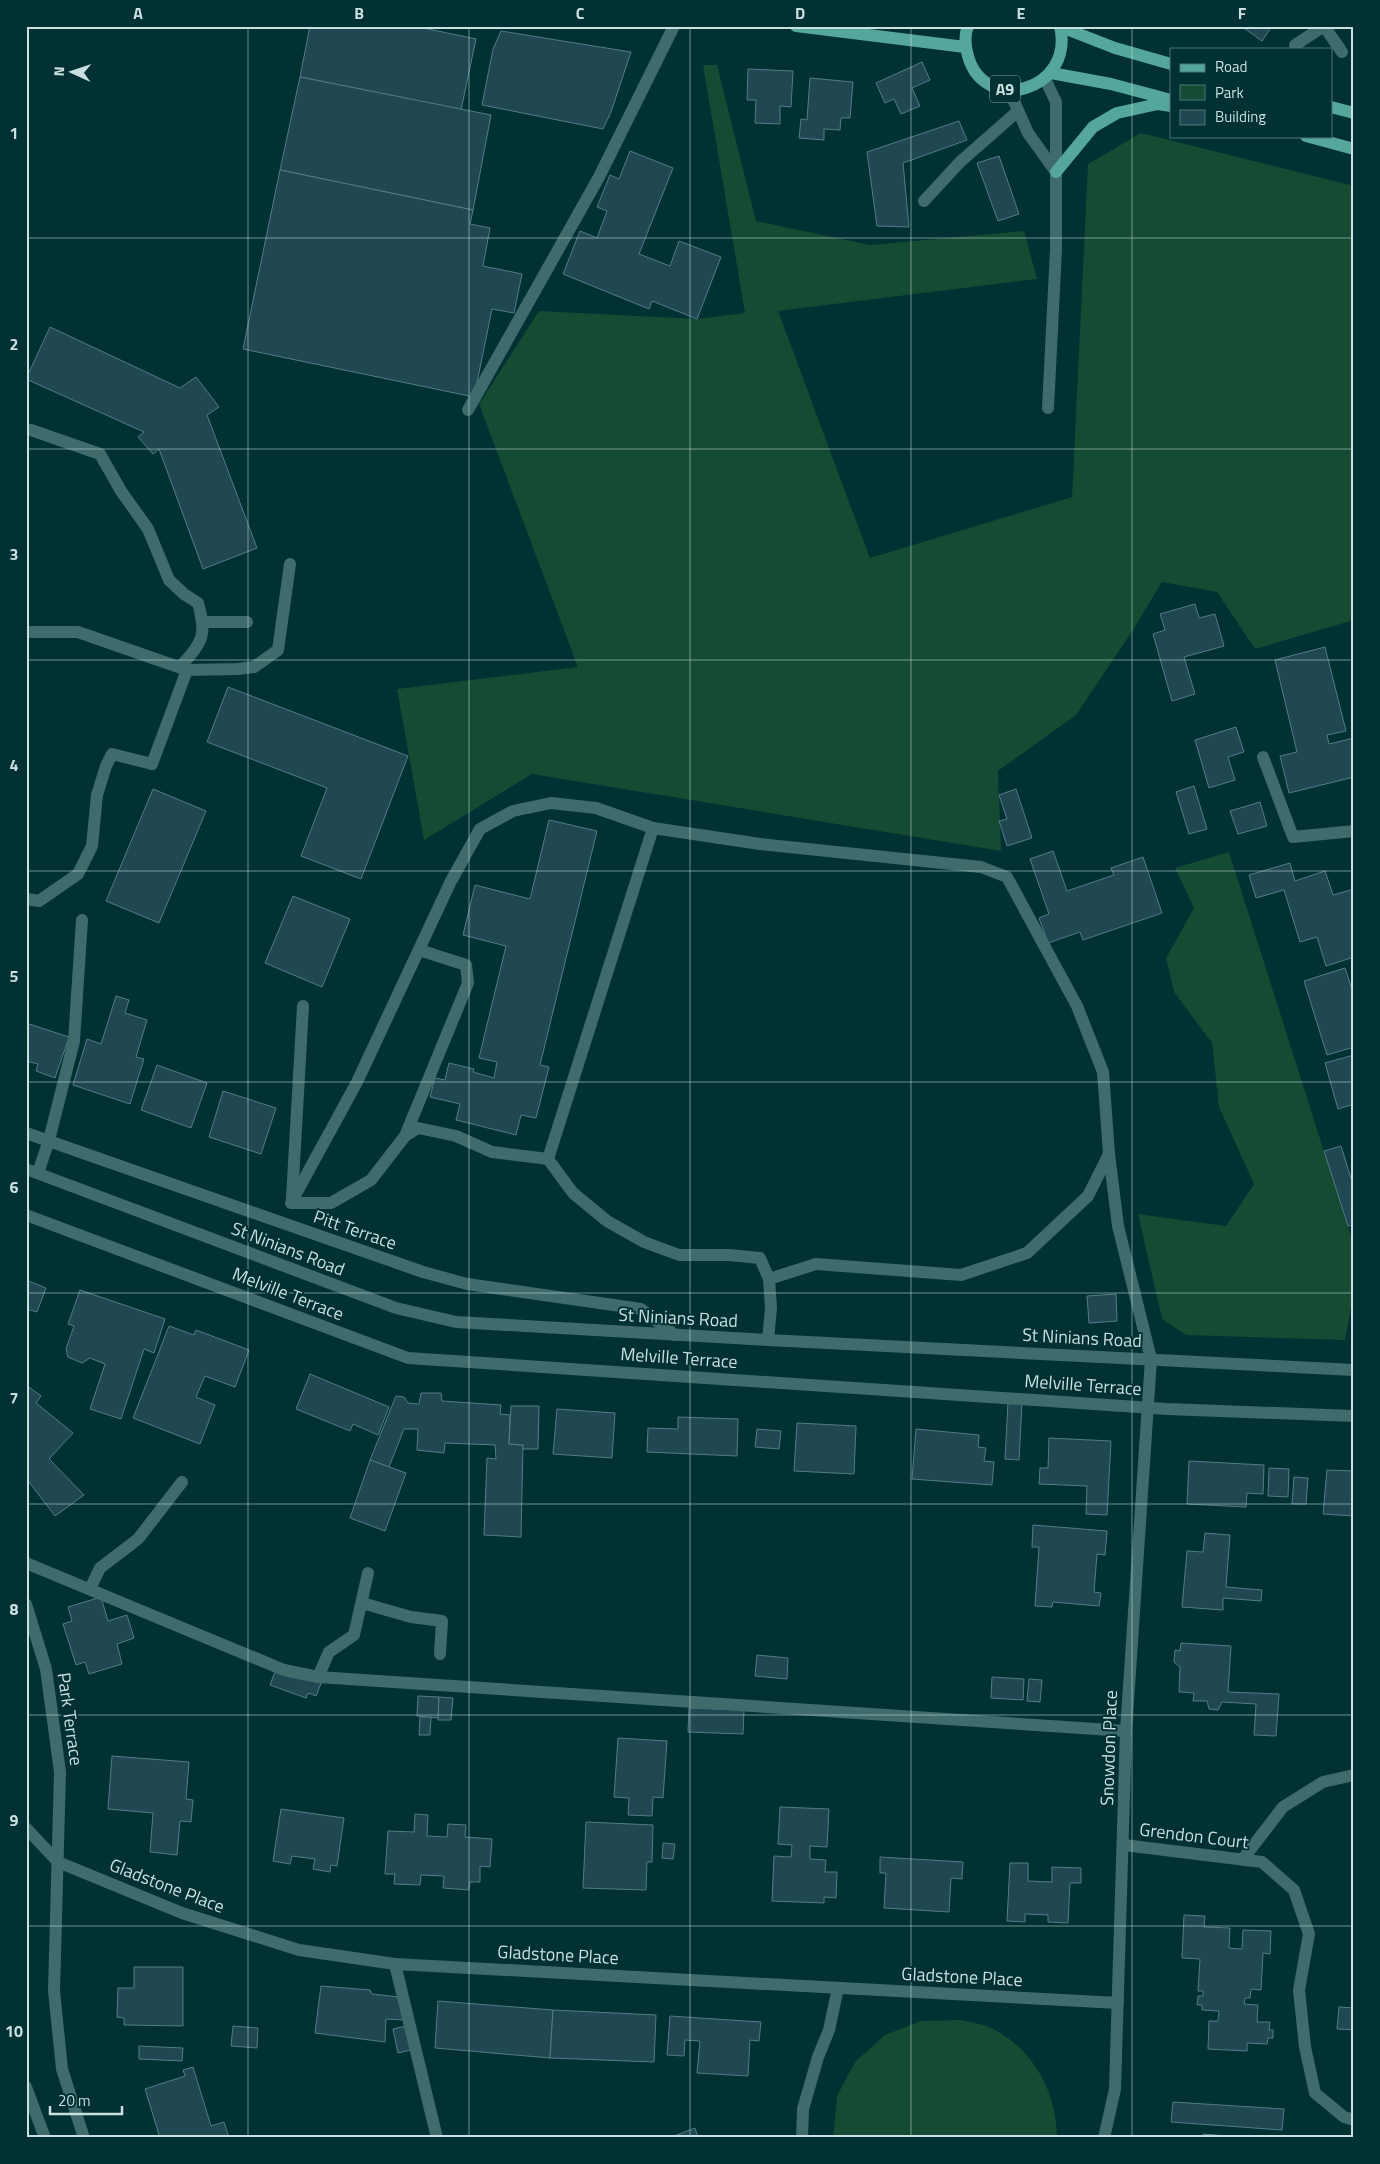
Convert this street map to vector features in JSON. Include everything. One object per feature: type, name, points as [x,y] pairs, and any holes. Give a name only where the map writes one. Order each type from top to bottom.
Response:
[{"type":"main road","points":[[796,26],[965,47],[968,26]]},
{"type":"main road","points":[[1060,27],[1115,48],[1170,64]]},
{"type":"main road","points":[[1060,27],[1063,44],[1060,59],[1048,76],[1111,84],[1170,100]]},
{"type":"main road","name":"A9","points":[[965,47],[969,61],[977,74],[989,84],[1009,90],[1032,87],[1048,76]]},
{"type":"main road","points":[[1056,172],[1092,127],[1117,113],[1158,104],[1170,106]]},
{"type":"main road","points":[[1332,107],[1354,113]]},
{"type":"main road","points":[[1313,138],[1354,149]]},
{"type":"street","points":[[468,410],[599,176],[674,26]]},
{"type":"street","points":[[1295,45],[1324,26],[1342,52]]},
{"type":"street","points":[[1048,76],[1056,102],[1056,249],[1048,408]]},
{"type":"street","points":[[1009,90],[1028,133],[1056,172]]},
{"type":"street","points":[[924,201],[960,162],[1018,111]]},
{"type":"street","points":[[26,899],[39,901],[78,874],[92,846],[97,795],[106,766],[112,754],[152,764],[184,668],[200,644],[204,622],[198,603],[184,594],[170,580],[148,529],[121,491],[100,454],[31,430]]},
{"type":"street","points":[[26,632],[78,632],[184,668],[237,670],[254,667],[278,650],[290,564]]},
{"type":"street","points":[[204,622],[247,622]]},
{"type":"street","points":[[1263,757],[1293,837],[1354,831]]},
{"type":"street","name":"Snowdon Place","points":[[291,1203],[358,1082],[451,881],[480,829],[513,811],[550,803],[596,808],[653,828],[736,841],[981,867],[1007,877],[1077,1006],[1102,1072],[1109,1154],[1118,1226],[1151,1359],[1126,1731],[1124,1845],[1115,2089],[1104,2138]]},
{"type":"street","points":[[548,1159],[653,828]]},
{"type":"street","points":[[32,1171],[49,1140],[74,1041],[82,920]]},
{"type":"street","points":[[303,1006],[291,1203],[331,1203],[371,1180],[405,1136],[468,983],[466,965],[420,950]]},
{"type":"street","points":[[405,1136],[418,1128],[456,1136],[492,1152],[548,1159],[573,1193],[607,1221],[644,1242],[679,1255],[729,1255],[760,1258],[769,1279],[771,1308],[768,1340]]},
{"type":"street","name":"Pitt Terrace","points":[[26,1133],[423,1272],[467,1284],[641,1309],[675,1335]]},
{"type":"street","points":[[769,1279],[816,1264],[961,1275],[1027,1253],[1088,1196],[1109,1154]]},
{"type":"street","name":"St Ninians Road","points":[[32,1171],[396,1308],[456,1322],[1354,1370]]},
{"type":"street","name":"Melville Terrace","points":[[26,1215],[408,1358],[1148,1406],[1354,1416]]},
{"type":"street","points":[[90,1589],[100,1568],[138,1539],[182,1482]]},
{"type":"street","points":[[26,1563],[284,1670],[318,1677],[1126,1731]]},
{"type":"street","points":[[318,1677],[329,1652],[354,1635],[368,1573]]},
{"type":"street","points":[[362,1603],[411,1617],[442,1621],[440,1654]]},
{"type":"street","name":"Park Terrace","points":[[26,1604],[46,1669],[60,1772],[54,1991],[62,2069],[84,2138]]},
{"type":"street","points":[[1243,1859],[1283,1806],[1323,1782],[1354,1774]]},
{"type":"street","name":"Gladstone Place","points":[[26,1828],[58,1862],[182,1913],[299,1950],[395,1964],[1118,2003]]},
{"type":"street","name":"Grendon Court","points":[[1124,1845],[1262,1862],[1294,1890],[1309,1934],[1299,1990],[1305,2047],[1315,2093],[1344,2118],[1354,2120]]},
{"type":"street","points":[[395,1964],[437,2138]]},
{"type":"street","points":[[802,2138],[802,2109],[818,2057],[829,2030],[838,1988]]},
{"type":"street","points":[[26,2087],[45,2138]]},
{"type":"green space","points":[[703,65],[717,65],[756,221],[870,245],[1024,231],[1037,279],[778,311],[870,558],[1072,497],[1088,164],[1141,133],[1354,186],[1354,620],[1255,649],[1217,592],[1162,582],[1133,630],[1076,715],[998,771],[1001,851],[532,774],[424,840],[397,689],[578,667],[479,404],[539,311],[697,319],[745,313]]},
{"type":"green space","points":[[1229,852],[1354,1246],[1354,1291],[1345,1340],[1186,1335],[1162,1319],[1138,1214],[1226,1226],[1254,1184],[1219,1107],[1212,1043],[1174,992],[1166,958],[1194,908],[1175,868]]},
{"type":"green space","points":[[961,2020],[991,2028],[1019,2047],[1030,2059],[1040,2073],[1053,2104],[1057,2138],[833,2138],[837,2096],[855,2062],[885,2035],[921,2021]]},
{"type":"building","points":[[310,26],[414,26],[476,39],[461,110],[300,77]]},
{"type":"building","points":[[1241,26],[1272,26],[1262,41]]},
{"type":"building","points":[[501,31],[631,52],[611,112],[603,129],[482,105],[493,49]]},
{"type":"building","points":[[922,62],[930,80],[912,88],[920,106],[901,114],[894,99],[885,103],[876,83]]},
{"type":"building","points":[[748,69],[793,71],[791,107],[780,106],[780,124],[755,123],[756,100],[747,100]]},
{"type":"building","points":[[300,77],[491,115],[473,210],[280,170]]},
{"type":"building","points":[[810,78],[853,82],[850,118],[841,118],[840,130],[824,129],[824,140],[799,138],[801,119],[807,120]]},
{"type":"building","points":[[959,121],[967,140],[903,163],[909,227],[877,226],[867,152]]},
{"type":"building","points":[[630,151],[673,168],[639,254],[670,266],[679,241],[721,257],[697,319],[652,301],[649,309],[563,274],[580,231],[597,238],[607,211],[597,207],[610,175],[619,179]]},
{"type":"building","points":[[999,156],[1019,214],[998,221],[977,163]]},
{"type":"building","points":[[280,170],[473,210],[470,224],[490,228],[483,266],[522,274],[514,313],[492,309],[474,397],[243,349]]},
{"type":"building","points":[[50,327],[180,388],[196,377],[219,407],[207,415],[257,548],[203,569],[159,449],[153,454],[138,437],[144,432],[26,379]]},
{"type":"building","points":[[1195,604],[1199,618],[1215,614],[1224,646],[1184,657],[1195,694],[1172,701],[1153,634],[1165,630],[1160,614]]},
{"type":"building","points":[[1325,647],[1346,731],[1327,735],[1329,744],[1354,738],[1354,777],[1289,793],[1280,756],[1297,752],[1275,660]]},
{"type":"building","points":[[228,687],[408,756],[361,879],[301,856],[327,788],[207,742]]},
{"type":"building","points":[[1236,727],[1244,752],[1228,757],[1235,780],[1209,788],[1195,740]]},
{"type":"building","points":[[1194,786],[1207,829],[1189,834],[1176,792]]},
{"type":"building","points":[[153,789],[206,811],[159,923],[106,901]]},
{"type":"building","points":[[1016,789],[1032,838],[1007,846],[999,821],[1007,819],[999,795]]},
{"type":"building","points":[[1260,802],[1267,826],[1238,834],[1230,811]]},
{"type":"building","points":[[549,820],[597,831],[540,1065],[549,1067],[536,1118],[521,1115],[516,1135],[456,1120],[460,1104],[430,1097],[435,1078],[445,1080],[449,1063],[474,1069],[473,1072],[494,1078],[497,1062],[479,1058],[506,946],[463,935],[475,885],[530,899]]},
{"type":"building","points":[[1053,851],[1067,891],[1114,875],[1111,868],[1143,857],[1162,913],[1083,940],[1080,932],[1048,943],[1039,918],[1049,914],[1030,859]]},
{"type":"building","points":[[1290,863],[1295,881],[1325,871],[1333,895],[1354,889],[1354,957],[1326,966],[1317,937],[1300,942],[1284,890],[1256,898],[1249,875]]},
{"type":"building","points":[[293,896],[350,919],[322,987],[265,963]]},
{"type":"building","points":[[1345,968],[1354,996],[1354,1047],[1327,1055],[1304,981]]},
{"type":"building","points":[[116,996],[129,1000],[125,1013],[147,1020],[136,1057],[144,1059],[130,1104],[73,1085],[87,1039],[101,1044]]},
{"type":"building","points":[[26,1023],[69,1037],[55,1078],[36,1071],[38,1064],[26,1061]]},
{"type":"building","points":[[1354,1055],[1354,1104],[1338,1109],[1325,1063]]},
{"type":"building","points":[[157,1065],[207,1083],[191,1128],[141,1110]]},
{"type":"building","points":[[223,1091],[276,1108],[261,1154],[209,1137]]},
{"type":"building","points":[[1341,1146],[1354,1188],[1354,1225],[1348,1226],[1324,1151]]},
{"type":"building","points":[[26,1280],[46,1288],[37,1312],[26,1309]]},
{"type":"building","points":[[80,1290],[165,1319],[154,1353],[144,1349],[121,1419],[90,1409],[105,1364],[90,1358],[82,1363],[68,1357],[66,1349],[74,1326],[68,1324]]},
{"type":"building","points":[[1116,1294],[1117,1321],[1089,1323],[1087,1296]]},
{"type":"building","points":[[169,1326],[194,1335],[196,1330],[249,1350],[235,1387],[205,1376],[196,1397],[215,1405],[200,1444],[133,1418]]},
{"type":"building","points":[[310,1374],[389,1407],[378,1435],[353,1424],[350,1431],[296,1409]]},
{"type":"building","points":[[26,1385],[41,1396],[36,1403],[73,1433],[49,1459],[84,1495],[55,1516],[26,1478]]},
{"type":"building","points":[[421,1393],[441,1393],[442,1401],[501,1405],[500,1414],[510,1415],[509,1444],[523,1445],[521,1537],[484,1535],[487,1458],[496,1459],[495,1445],[445,1443],[444,1453],[417,1450],[418,1429],[404,1429],[389,1467],[370,1460],[396,1396],[404,1397],[408,1403],[419,1404]]},
{"type":"building","points":[[1008,1402],[1022,1402],[1019,1460],[1005,1459]]},
{"type":"building","points":[[511,1406],[539,1406],[538,1449],[523,1449],[523,1445],[509,1444]]},
{"type":"building","points":[[557,1409],[615,1413],[612,1458],[553,1454]]},
{"type":"building","points":[[678,1417],[738,1419],[737,1456],[647,1452],[648,1428],[678,1429]]},
{"type":"building","points":[[797,1423],[856,1426],[854,1474],[794,1471]]},
{"type":"building","points":[[757,1429],[781,1431],[779,1449],[755,1447]]},
{"type":"building","points":[[916,1429],[979,1435],[978,1447],[986,1448],[984,1461],[994,1462],[992,1485],[912,1479]]},
{"type":"building","points":[[1049,1438],[1111,1441],[1107,1515],[1086,1514],[1087,1486],[1039,1484],[1040,1468],[1048,1468]]},
{"type":"building","points":[[370,1460],[406,1473],[385,1531],[350,1518]]},
{"type":"building","points":[[1189,1461],[1264,1465],[1263,1494],[1247,1493],[1246,1507],[1187,1504]]},
{"type":"building","points":[[1269,1468],[1289,1469],[1288,1497],[1268,1496]]},
{"type":"building","points":[[1327,1470],[1354,1471],[1354,1516],[1323,1514]]},
{"type":"building","points":[[1294,1477],[1308,1478],[1306,1504],[1292,1504]]},
{"type":"building","points":[[1033,1525],[1107,1531],[1105,1555],[1097,1554],[1094,1592],[1101,1593],[1099,1606],[1053,1602],[1052,1607],[1035,1606],[1039,1547],[1032,1547]]},
{"type":"building","points":[[1205,1533],[1230,1535],[1226,1587],[1262,1590],[1261,1601],[1223,1598],[1223,1610],[1182,1607],[1187,1551],[1203,1552]]},
{"type":"building","points":[[101,1597],[108,1621],[127,1615],[134,1638],[117,1644],[122,1664],[89,1674],[85,1662],[76,1665],[63,1624],[72,1621],[68,1607]]},
{"type":"building","points":[[1181,1643],[1231,1646],[1228,1692],[1279,1694],[1276,1736],[1254,1735],[1256,1704],[1222,1702],[1218,1710],[1209,1709],[1207,1701],[1193,1701],[1194,1693],[1179,1692],[1180,1667],[1174,1662],[1175,1650],[1180,1651]]},
{"type":"building","points":[[757,1655],[788,1658],[787,1679],[755,1676]]},
{"type":"building","points":[[276,1669],[322,1681],[316,1696],[308,1693],[306,1698],[270,1685]]},
{"type":"building","points":[[992,1677],[1024,1679],[1023,1700],[991,1698]]},
{"type":"building","points":[[1029,1679],[1042,1680],[1040,1702],[1027,1701]]},
{"type":"building","points":[[418,1696],[439,1697],[438,1718],[417,1716]]},
{"type":"building","points":[[439,1697],[453,1698],[451,1720],[438,1720]]},
{"type":"building","points":[[689,1708],[744,1710],[743,1734],[688,1732]]},
{"type":"building","points":[[420,1717],[431,1717],[430,1735],[419,1735]]},
{"type":"building","points":[[618,1738],[667,1741],[663,1798],[653,1797],[652,1816],[628,1815],[629,1798],[614,1797]]},
{"type":"building","points":[[112,1756],[189,1762],[186,1799],[193,1800],[191,1822],[180,1821],[177,1855],[150,1852],[153,1813],[108,1809]]},
{"type":"building","points":[[780,1807],[829,1809],[827,1847],[810,1846],[810,1859],[826,1860],[825,1872],[837,1872],[836,1898],[824,1897],[824,1903],[772,1901],[774,1856],[791,1857],[792,1845],[778,1844]]},
{"type":"building","points":[[281,1809],[344,1818],[337,1866],[331,1865],[330,1872],[313,1869],[315,1859],[292,1856],[290,1864],[273,1861]]},
{"type":"building","points":[[415,1814],[428,1815],[427,1836],[447,1837],[448,1824],[466,1825],[465,1837],[492,1839],[490,1867],[480,1866],[480,1882],[470,1882],[469,1890],[443,1888],[444,1876],[421,1875],[420,1885],[394,1884],[395,1874],[385,1874],[388,1831],[414,1832]]},
{"type":"building","points":[[586,1822],[653,1825],[652,1862],[647,1862],[646,1890],[583,1888]]},
{"type":"building","points":[[663,1843],[675,1844],[673,1859],[662,1858]]},
{"type":"building","points":[[880,1857],[963,1862],[962,1879],[951,1878],[949,1912],[884,1908],[886,1873],[880,1873]]},
{"type":"building","points":[[1010,1863],[1028,1863],[1028,1881],[1052,1882],[1052,1867],[1081,1868],[1081,1883],[1070,1883],[1068,1923],[1048,1922],[1048,1915],[1025,1914],[1025,1922],[1007,1921]]},
{"type":"building","points":[[1184,1915],[1205,1916],[1204,1927],[1230,1928],[1229,1948],[1242,1949],[1243,1930],[1271,1931],[1270,1954],[1263,1953],[1261,1990],[1251,1989],[1250,1998],[1245,1998],[1244,2004],[1258,2005],[1257,2022],[1270,2022],[1269,2030],[1273,2030],[1273,2038],[1268,2038],[1267,2044],[1247,2043],[1247,2051],[1208,2049],[1209,2021],[1218,2021],[1219,2011],[1202,2010],[1202,2005],[1197,2005],[1198,1996],[1203,1996],[1203,1991],[1198,1991],[1200,1959],[1182,1958]]},
{"type":"building","points":[[134,1967],[183,1967],[183,2026],[124,2025],[124,2018],[117,2017],[118,1988],[134,1988]]},
{"type":"building","points":[[321,1986],[370,1990],[372,1994],[399,1997],[404,2020],[386,2019],[385,2042],[315,2033]]},
{"type":"building","points":[[438,2001],[553,2010],[550,2058],[435,2048]]},
{"type":"building","points":[[1339,2007],[1354,2008],[1354,2030],[1337,2029]]},
{"type":"building","points":[[553,2010],[656,2015],[654,2062],[550,2058]]},
{"type":"building","points":[[670,2016],[761,2022],[759,2041],[750,2040],[748,2076],[697,2073],[700,2041],[685,2040],[684,2056],[667,2055]]},
{"type":"building","points":[[233,2026],[258,2028],[257,2048],[231,2046]]},
{"type":"building","points":[[406,2026],[411,2050],[398,2053],[393,2029]]},
{"type":"building","points":[[139,2046],[183,2048],[182,2061],[139,2059]]},
{"type":"building","points":[[193,2067],[211,2126],[224,2122],[229,2138],[160,2138],[145,2089],[185,2076],[183,2070]]},
{"type":"building","points":[[1173,2102],[1284,2109],[1282,2130],[1171,2122]]},
{"type":"building","points":[[695,2128],[698,2138],[675,2138],[674,2136]]},
{"type":"building","points":[[1203,2134],[1252,2138],[1203,2138]]}]
